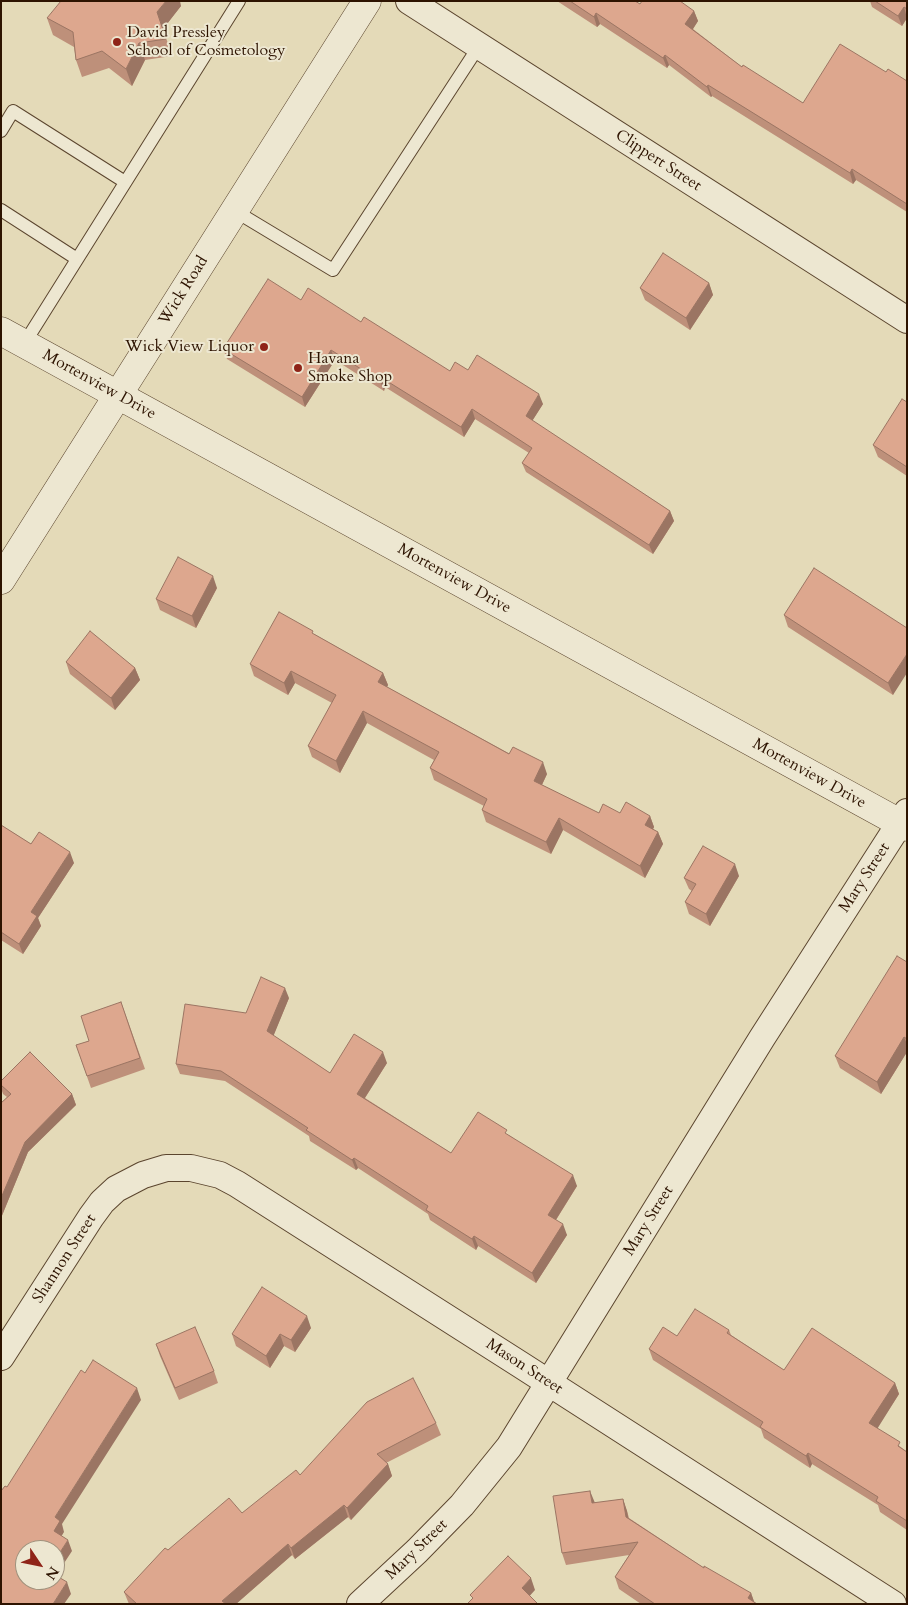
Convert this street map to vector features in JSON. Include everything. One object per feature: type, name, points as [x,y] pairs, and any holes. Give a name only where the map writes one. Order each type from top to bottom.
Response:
[{"type":"street","name":"Wick Road","points":[[1,580],[367,1]]},
{"type":"street","name":"Clippert Street","points":[[409,1],[907,320]]},
{"type":"street","name":"Mortenview Drive","points":[[13,338],[904,821]]},
{"type":"street","name":"Mary Street","points":[[360,1604],[462,1506],[509,1448],[762,1038],[904,821]]},
{"type":"street","name":"Mason Street","points":[[143,1175],[166,1168],[190,1168],[220,1175],[228,1179],[549,1382],[893,1604]]},
{"type":"street","name":"Shannon Street","points":[[1,1357],[102,1202],[116,1189],[143,1175]]},
{"type":"lane","points":[[13,338],[77,259],[240,1]]},
{"type":"lane","points":[[235,211],[332,270],[479,46]]},
{"type":"lane","points":[[1,131],[14,111],[125,182]]},
{"type":"lane","points":[[1,210],[77,259]]},
{"type":"building","name":"David Pressley School of Cosmetology","points":[[61,1],[166,1],[157,12],[166,39],[139,43],[126,69],[102,51],[76,60],[73,32],[47,18]]},
{"type":"building","points":[[570,1],[635,1],[640,4],[642,1],[680,1],[694,11],[685,24],[742,67],[743,65],[803,103],[840,44],[886,72],[888,69],[907,81],[907,204],[852,169],[850,173],[708,85],[707,87],[665,55],[663,58],[596,13],[594,17]]},
{"type":"building","points":[[875,1],[907,1],[907,9],[904,7],[898,16]]},
{"type":"building","points":[[663,253],[709,283],[686,318],[640,288]]},
{"type":"building","points":[[268,279],[301,300],[308,288],[361,322],[364,317],[450,371],[455,362],[468,370],[477,355],[539,394],[526,416],[670,511],[649,545],[522,463],[532,448],[472,409],[461,427],[382,378],[380,381],[331,350],[302,397],[223,349]]},
{"type":"building","points":[[902,399],[907,402],[907,467],[873,445]]},
{"type":"building","points":[[178,557],[213,576],[192,616],[156,599]]},
{"type":"building","points":[[814,568],[907,628],[907,654],[888,683],[784,615]]},
{"type":"building","points":[[279,612],[383,673],[378,682],[509,754],[513,747],[543,762],[534,781],[599,813],[603,804],[620,813],[626,802],[650,816],[645,825],[658,832],[640,866],[559,818],[546,842],[482,810],[487,799],[430,768],[439,752],[363,711],[336,761],[308,746],[336,695],[291,671],[284,683],[250,664]]},
{"type":"building","points":[[90,631],[135,668],[111,698],[66,662]]},
{"type":"building","points":[[1,825],[31,844],[39,832],[70,852],[31,912],[37,916],[19,944],[1,932]]},
{"type":"building","points":[[703,846],[735,864],[706,914],[685,902],[696,884],[684,878]]},
{"type":"building","points":[[897,956],[907,962],[907,1039],[904,1037],[877,1082],[835,1056]]},
{"type":"building","points":[[261,977],[285,988],[267,1031],[330,1073],[354,1034],[383,1052],[357,1094],[451,1153],[478,1112],[507,1130],[505,1133],[573,1175],[548,1215],[563,1224],[532,1273],[474,1236],[472,1239],[426,1210],[428,1206],[354,1158],[352,1160],[306,1130],[308,1128],[221,1071],[176,1064],[185,1004],[246,1013]]},
{"type":"building","points":[[121,1002],[140,1058],[87,1076],[76,1045],[89,1041],[81,1016]]},
{"type":"building","points":[[30,1052],[72,1094],[25,1142],[1,1198],[1,1103],[11,1094],[1,1085],[1,1081]]},
{"type":"building","points":[[262,1287],[307,1316],[291,1340],[280,1334],[266,1356],[232,1334]]},
{"type":"building","points":[[695,1309],[729,1330],[727,1333],[784,1370],[812,1328],[895,1383],[869,1423],[900,1442],[898,1446],[907,1452],[907,1521],[876,1501],[878,1497],[808,1453],[806,1456],[760,1427],[763,1422],[649,1349],[663,1327],[677,1336]]},
{"type":"building","points":[[195,1327],[214,1371],[175,1388],[156,1344]]},
{"type":"building","points":[[93,1360],[137,1388],[55,1517],[60,1521],[54,1531],[68,1540],[65,1545],[65,1540],[15,1540],[15,1590],[62,1590],[53,1604],[1,1604],[1,1491],[5,1486],[7,1487],[81,1370],[85,1373]]},
{"type":"building","points":[[413,1378],[436,1423],[377,1454],[388,1464],[347,1508],[344,1505],[291,1548],[288,1544],[222,1601],[226,1604],[137,1604],[124,1592],[165,1548],[168,1550],[229,1498],[242,1513],[296,1470],[300,1475],[367,1402]]},
{"type":"building","points":[[590,1491],[592,1503],[623,1499],[626,1517],[704,1568],[704,1566],[751,1593],[748,1598],[757,1604],[655,1604],[615,1577],[638,1542],[562,1553],[553,1496]]},
{"type":"building","points":[[508,1556],[531,1578],[522,1588],[538,1604],[467,1604],[473,1598],[470,1595]]},
{"type":"place","name":"David Pressley School of Cosmetology","points":[[117,42]]},
{"type":"place","name":"Wick View Liquor","points":[[264,347]]},
{"type":"place","name":"Havana Smoke Shop","points":[[298,368]]}]
